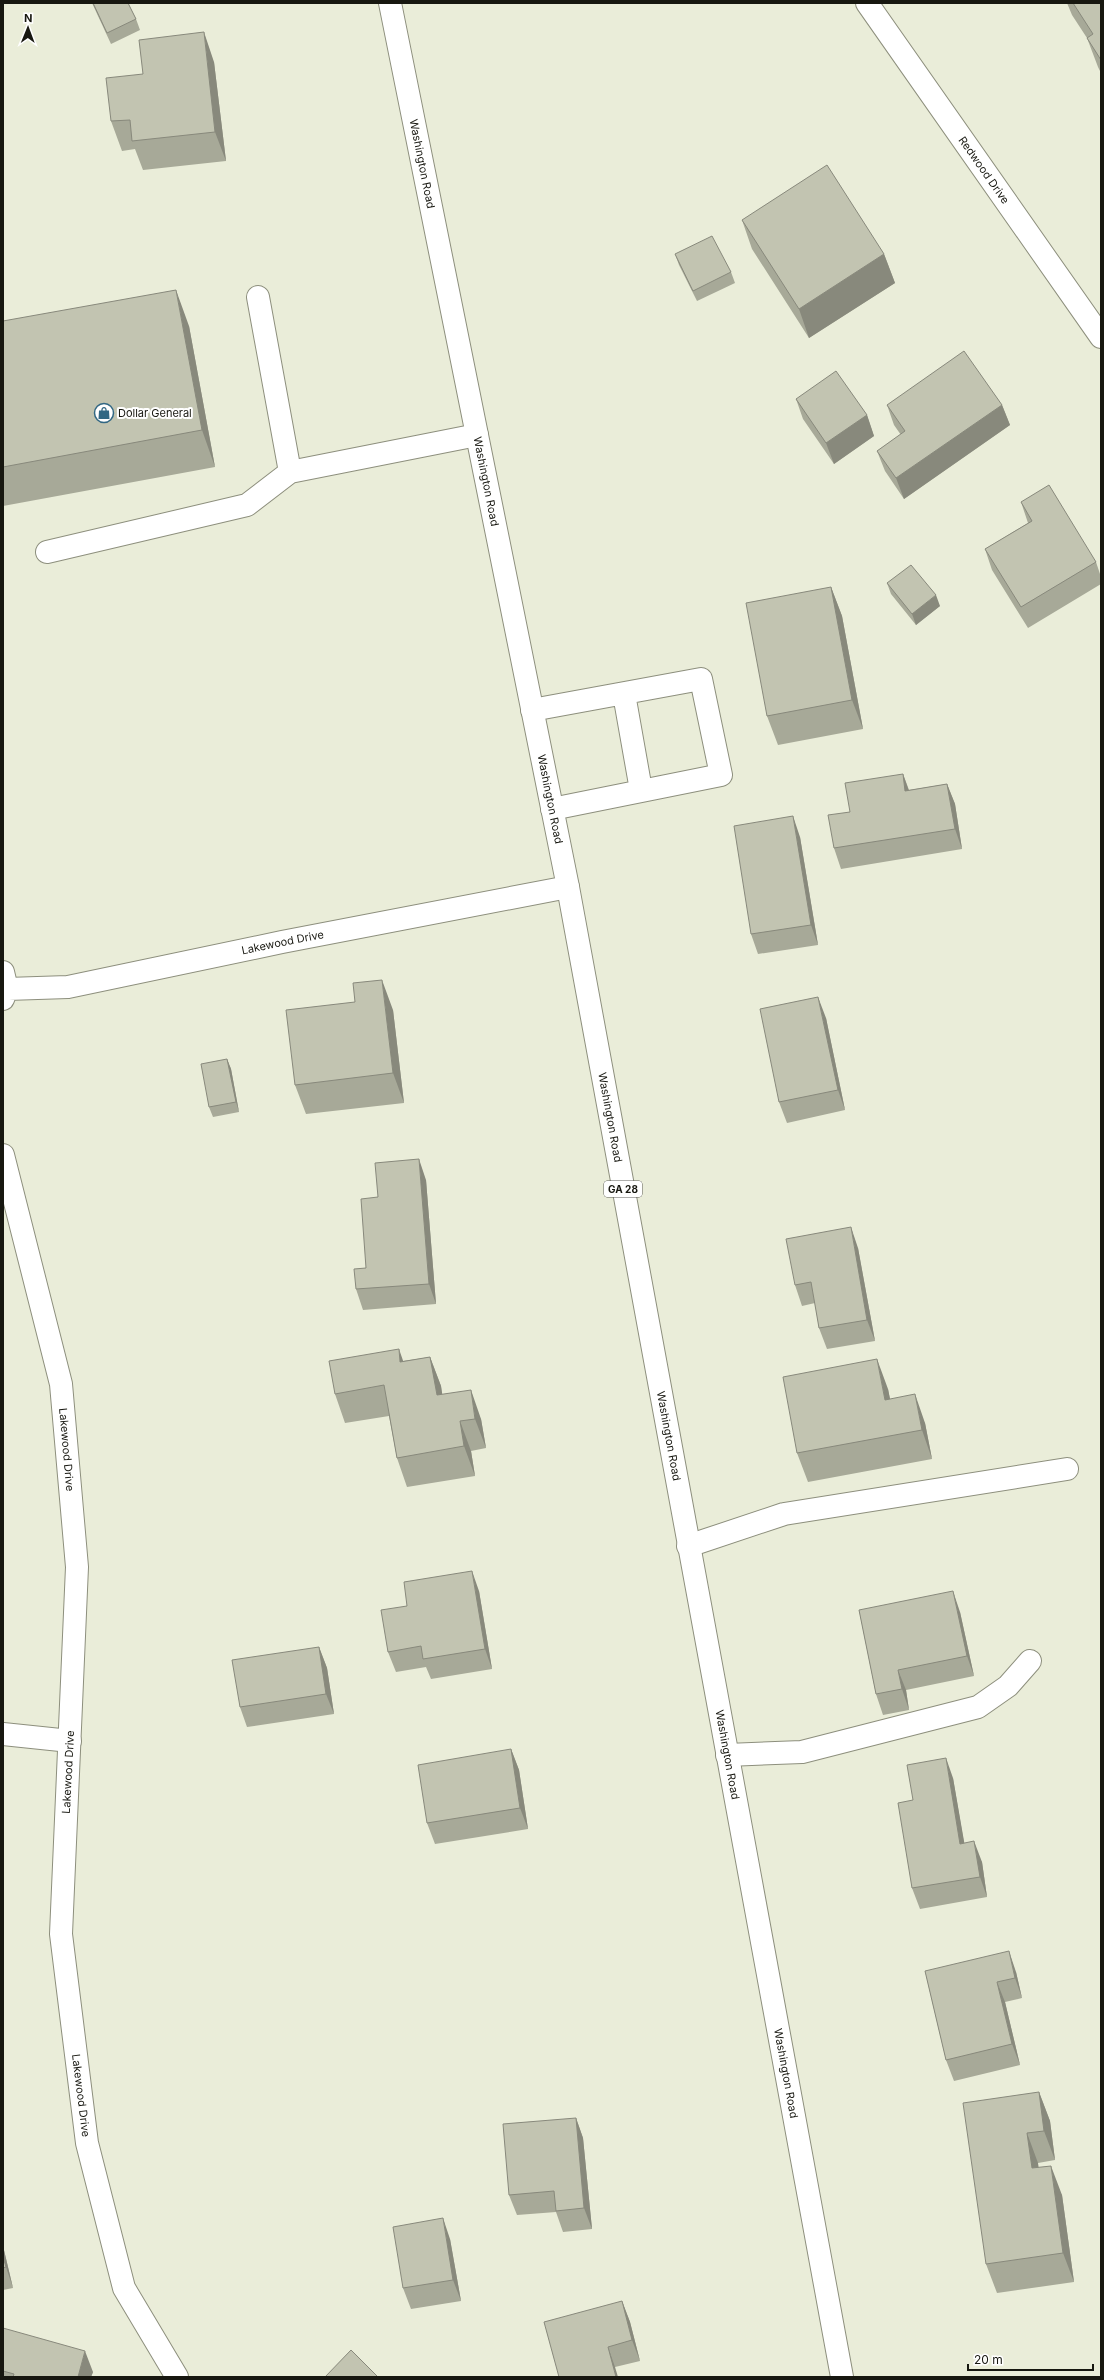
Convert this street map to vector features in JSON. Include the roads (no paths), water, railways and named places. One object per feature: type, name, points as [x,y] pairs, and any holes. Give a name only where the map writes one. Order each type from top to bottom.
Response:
[{"type":"main road","name":"Washington Road","points":[[390,3],[568,888],[842,2377]]},
{"type":"main road","name":"Redwood Drive","points":[[867,3],[1101,337]]},
{"type":"main road","points":[[258,297],[290,472]]},
{"type":"main road","points":[[47,552],[247,505],[290,472],[477,435]]},
{"type":"main road","points":[[532,710],[701,679],[721,774],[552,809]]},
{"type":"main road","points":[[624,694],[641,790]]},
{"type":"main road","name":"Lakewood Drive","points":[[4,987],[68,987],[282,942],[568,888]]},
{"type":"main road","name":"Lakewood Drive","points":[[3,1155],[61,1384],[77,1567],[61,1934],[88,2142],[124,2288],[177,2377]]},
{"type":"main road","points":[[688,1546],[784,1514],[1067,1469]]},
{"type":"main road","points":[[727,1755],[802,1752],[978,1707],[1008,1686],[1030,1660]]},
{"type":"main road","points":[[3,1734],[70,1741]]},
{"type":"place","name":"Dollar General","points":[[104,413]]}]
